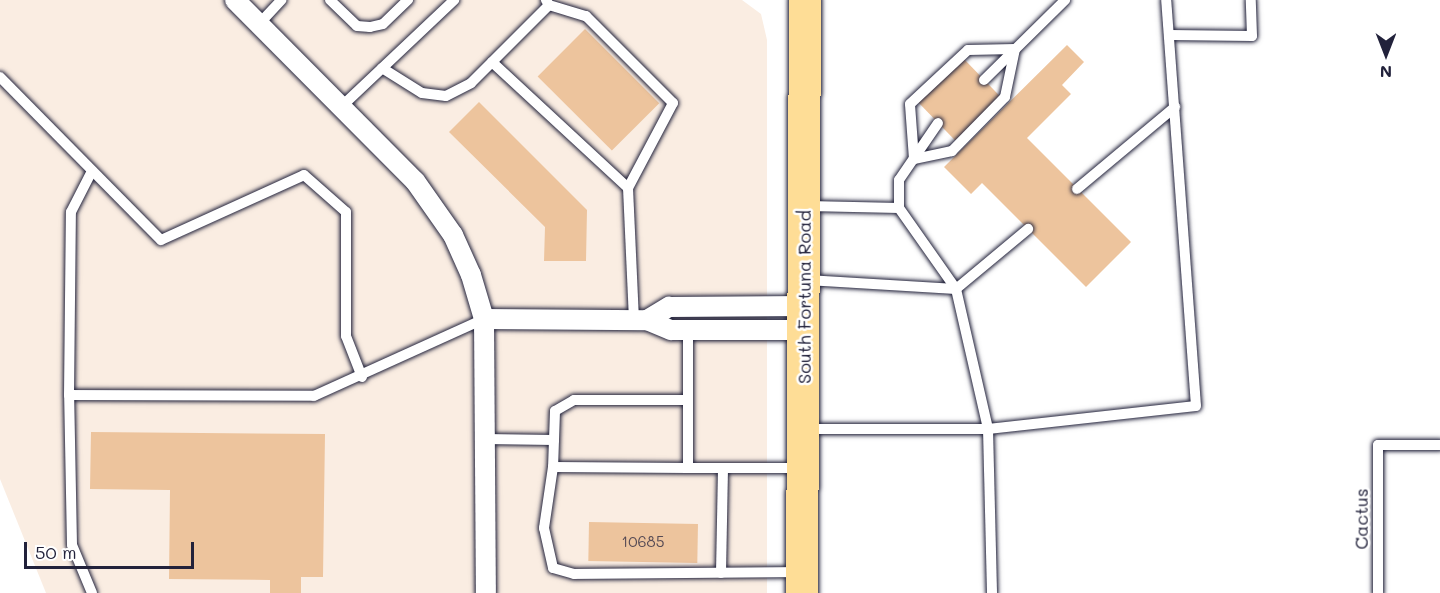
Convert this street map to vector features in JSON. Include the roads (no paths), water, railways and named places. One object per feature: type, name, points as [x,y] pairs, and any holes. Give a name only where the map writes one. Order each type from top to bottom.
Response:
[{"type":"main road","name":"South Fortuna Road","points":[[802,583],[805,0]]},
{"type":"street","points":[[236,0],[436,207],[471,275],[484,319],[486,593]]},
{"type":"street","points":[[484,319],[640,320],[671,330],[688,330],[804,305]]},
{"type":"street","points":[[640,320],[669,307],[804,305]]},
{"type":"lane","points":[[259,24],[281,0]]},
{"type":"lane","points":[[330,0],[357,26],[370,27],[383,24],[408,0]]},
{"type":"lane","points":[[341,107],[454,0]]},
{"type":"lane","points":[[984,80],[1065,0]]},
{"type":"lane","points":[[803,429],[988,429],[1196,406],[1166,0]]},
{"type":"lane","points":[[1170,35],[1252,36],[1251,0]]},
{"type":"lane","points":[[382,68],[422,93],[447,96],[492,62],[547,3],[586,16],[674,103],[628,188],[640,320]]},
{"type":"lane","points":[[914,159],[910,104],[968,50],[1015,50]]},
{"type":"lane","points":[[914,159],[952,150],[1005,97],[1015,50]]},
{"type":"lane","points":[[492,62],[628,188]]},
{"type":"lane","points":[[0,77],[161,240],[304,175],[346,212],[346,336],[362,377]]},
{"type":"lane","points":[[1077,189],[1175,107]]},
{"type":"lane","points":[[938,123],[899,180],[899,208],[956,289],[988,429],[992,593]]},
{"type":"lane","points":[[92,171],[71,212],[69,395],[72,545],[92,593]]},
{"type":"lane","points":[[804,206],[899,208]]},
{"type":"lane","points":[[804,305],[956,289],[1028,229]]},
{"type":"lane","points":[[69,395],[314,396],[362,377],[484,319]]},
{"type":"lane","points":[[688,330],[688,468]]},
{"type":"lane","points":[[688,400],[574,400],[555,411],[553,467],[544,528],[553,568],[574,574],[721,573],[802,583]]},
{"type":"lane","points":[[485,439],[554,440]]},
{"type":"lane","name":"Cactus","points":[[1378,593],[1378,445],[1440,445]]},
{"type":"lane","points":[[553,467],[803,468]]},
{"type":"lane","points":[[721,573],[723,468]]}]
